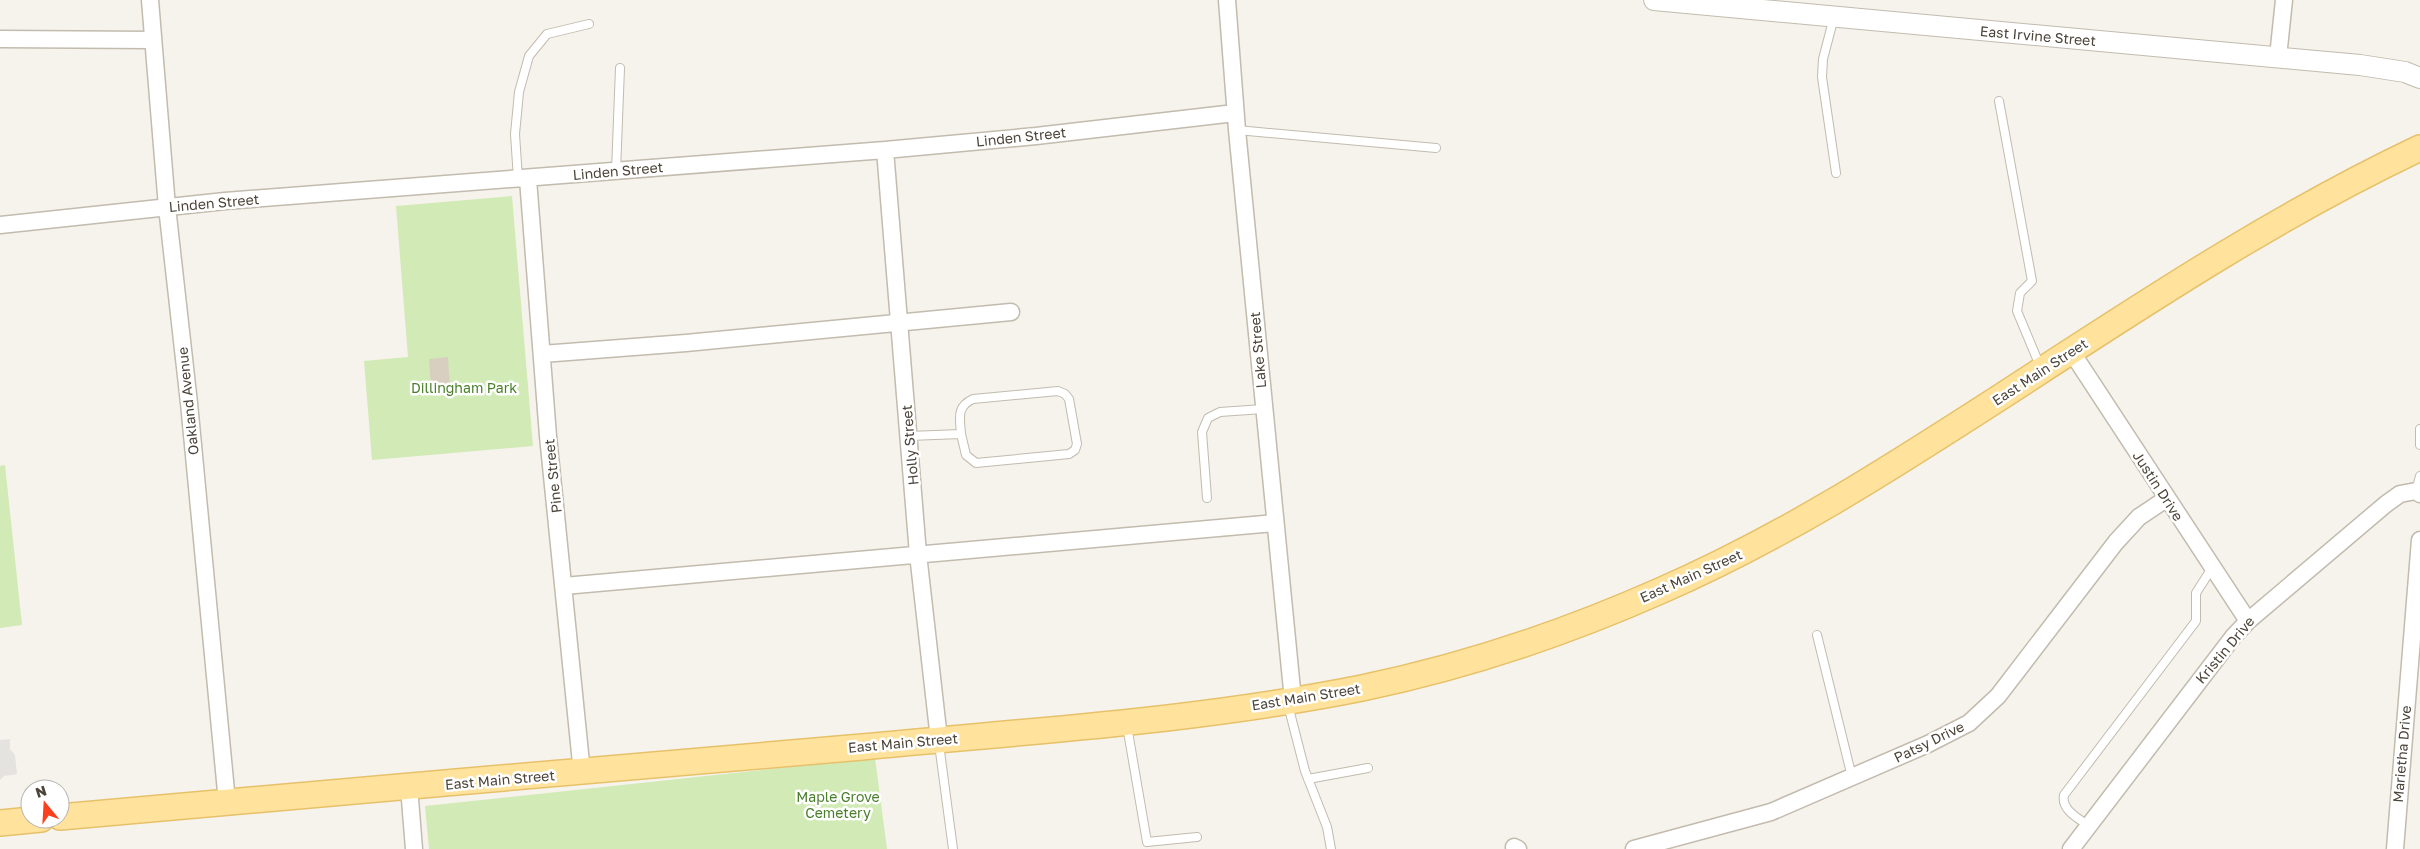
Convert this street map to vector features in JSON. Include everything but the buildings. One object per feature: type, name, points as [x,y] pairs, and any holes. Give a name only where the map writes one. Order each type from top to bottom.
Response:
[{"type":"main road","name":"East Main Street","points":[[70,816],[939,740],[1126,721],[1290,700],[1362,688],[1448,667],[1553,634],[1659,592],[1749,550],[1837,501],[2166,289],[2294,212],[2420,148]]},
{"type":"main road","points":[[0,823],[20,821]]},
{"type":"street","name":"Oakland Avenue","points":[[150,0],[168,207],[189,403],[227,802]]},
{"type":"street","name":"Lake Street","points":[[1227,0],[1236,130],[1275,523],[1290,700]]},
{"type":"street","name":"East Irvine Street","points":[[1654,0],[2360,65],[2406,72],[2420,78]]},
{"type":"street","points":[[2278,58],[2284,0]]},
{"type":"street","points":[[0,39],[153,40]]},
{"type":"street","name":"Linden Street","points":[[0,224],[168,207],[885,150],[1036,136],[1235,113]]},
{"type":"street","name":"Holly Street","points":[[885,150],[918,554],[939,740]]},
{"type":"street","name":"Pine Street","points":[[523,179],[542,354],[582,772]]},
{"type":"street","points":[[542,354],[686,343],[824,328],[1011,312]]},
{"type":"street","name":"Justin Drive","points":[[2070,351],[2248,621]]},
{"type":"street","name":"Kristin Drive","points":[[2071,849],[2233,637],[2248,621],[2386,504],[2400,494],[2419,487]]},
{"type":"street","name":"Patsy Drive","points":[[1634,849],[1771,812],[1949,734],[1985,710],[2023,664],[2116,542],[2139,517],[2166,498]]},
{"type":"street","points":[[564,586],[918,554],[1103,540],[1275,523]]},
{"type":"street","name":"Marietha Drive","points":[[2395,849],[2420,540]]},
{"type":"street","points":[[408,787],[414,849]]},
{"type":"lane","points":[[1834,17],[1823,59],[1822,77],[1836,173]]},
{"type":"lane","points":[[523,179],[514,134],[519,92],[529,56],[547,34],[589,24]]},
{"type":"lane","points":[[616,171],[620,68]]},
{"type":"lane","points":[[1999,101],[2032,281],[2020,293],[2017,311],[2041,370]]},
{"type":"lane","points":[[1236,130],[1436,148]]},
{"type":"lane","points":[[1058,391],[1065,394],[1070,400],[1077,444],[1075,450],[1069,454],[976,463],[966,455],[961,434],[959,411],[963,404],[973,400],[1058,391]]},
{"type":"lane","points":[[1206,498],[1202,432],[1208,418],[1220,412],[1263,409]]},
{"type":"lane","points":[[2420,429],[2420,445]]},
{"type":"lane","points":[[909,436],[961,434]]},
{"type":"lane","points":[[2089,826],[2065,808],[2062,802],[2064,795],[2196,621],[2196,593],[2212,568]]},
{"type":"lane","points":[[1817,635],[1852,777]]},
{"type":"lane","points":[[1290,700],[1308,780],[1328,827],[1332,849]]},
{"type":"lane","points":[[1126,721],[1147,842],[1197,837]]},
{"type":"lane","points":[[939,740],[953,849]]},
{"type":"lane","points":[[1308,780],[1368,768]]},
{"type":"green space","name":"Dillingham Park","points":[[512,196],[533,446],[372,460],[364,361],[408,357],[396,206]]},
{"type":"green space","points":[[5,465],[22,625],[0,628],[0,466]]},
{"type":"green space","name":"Maple Grove Cemetery","points":[[875,758],[887,849],[429,849],[425,806]]},
{"type":"shaded area","points":[[10,739],[10,749],[15,755],[17,774],[4,776],[0,780],[0,740]]}]
